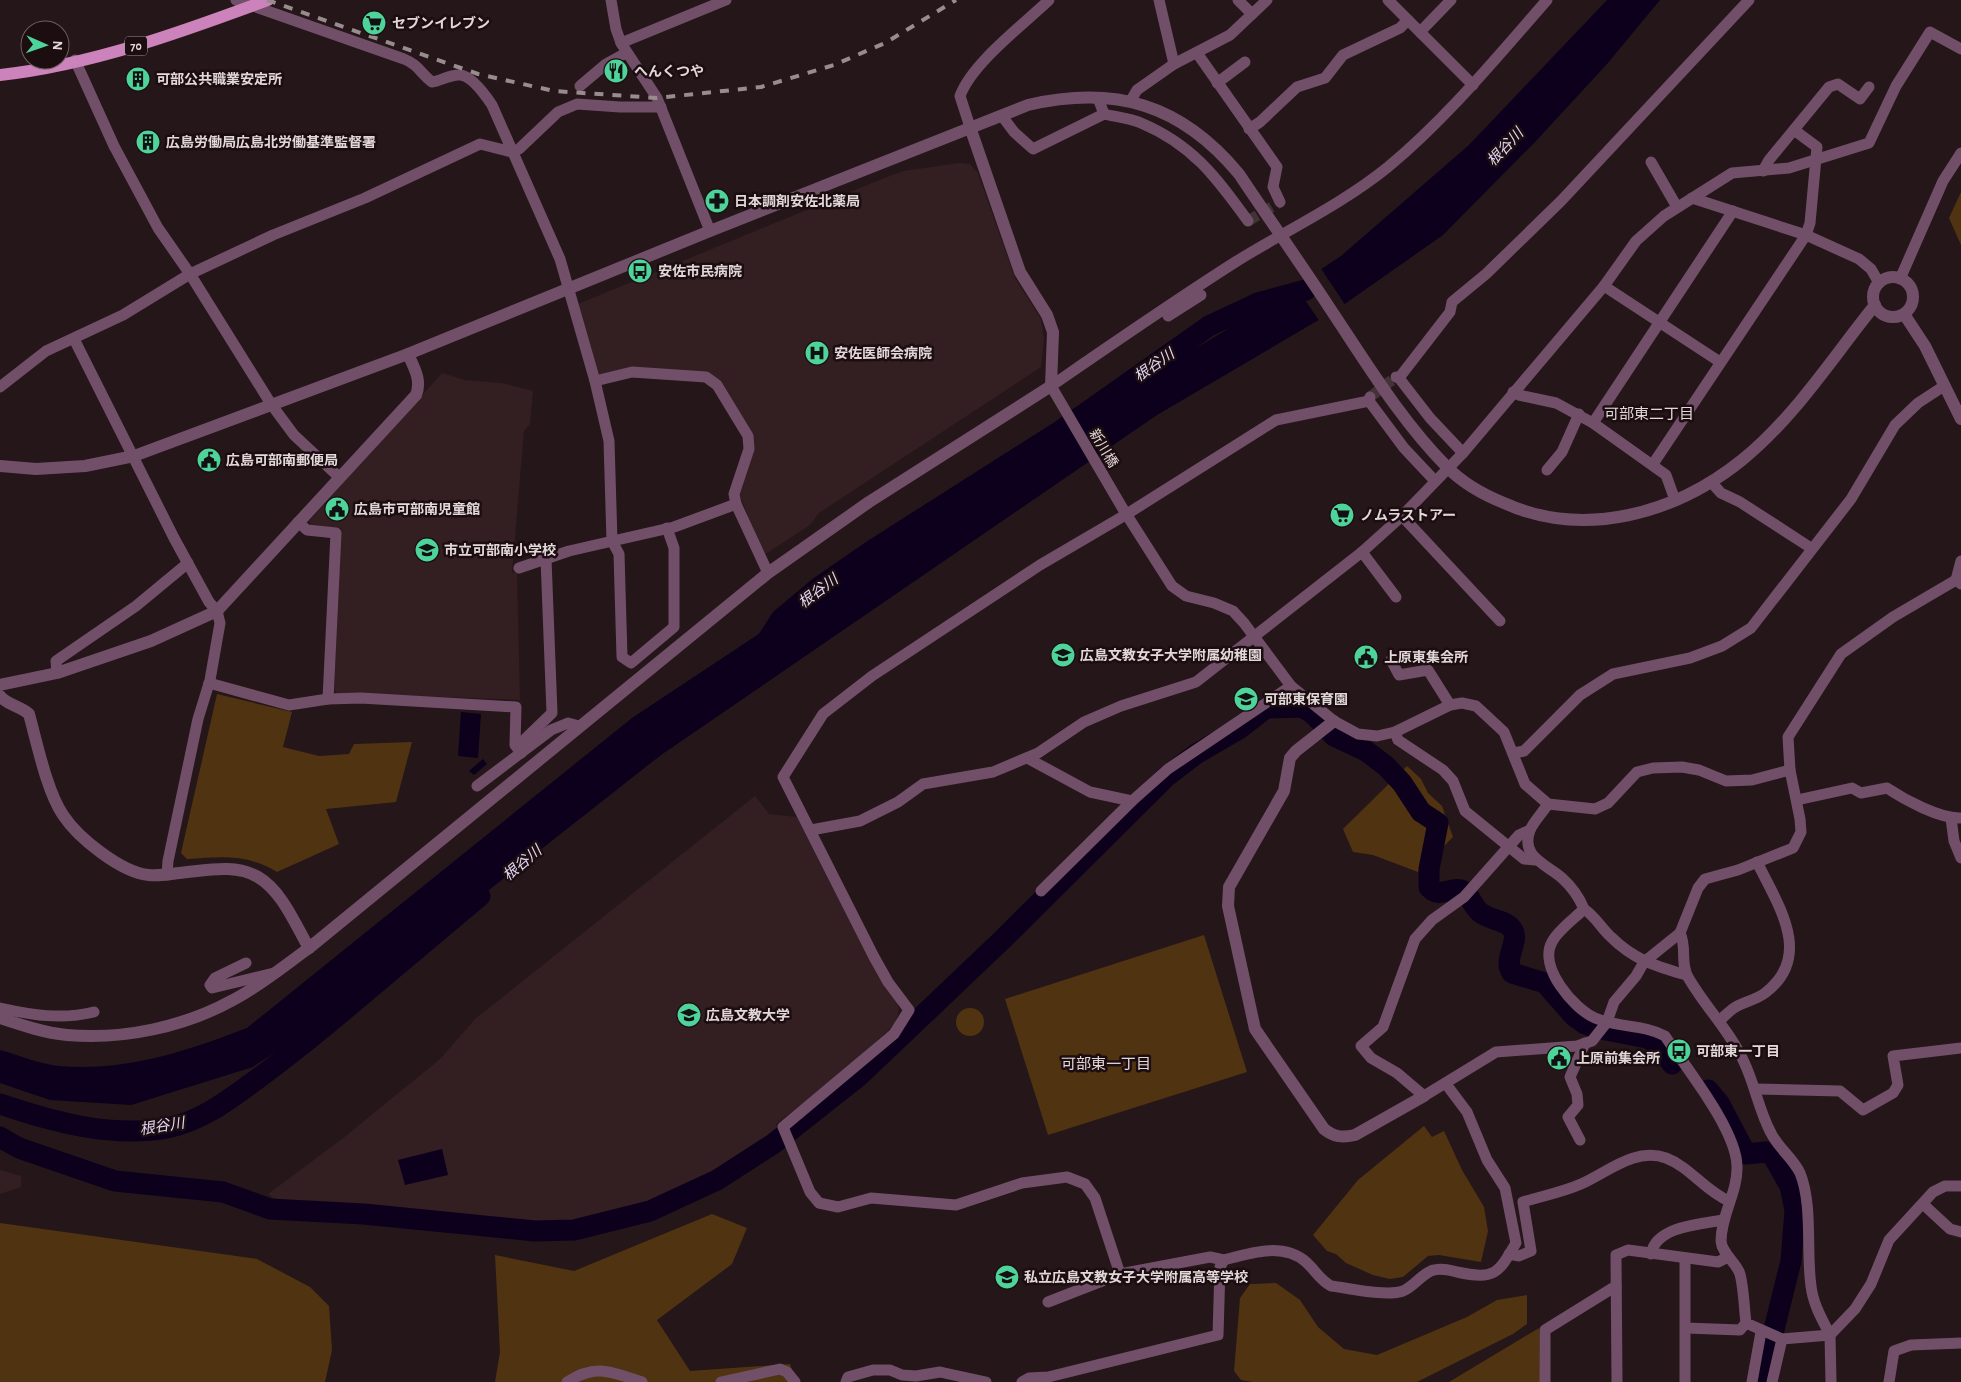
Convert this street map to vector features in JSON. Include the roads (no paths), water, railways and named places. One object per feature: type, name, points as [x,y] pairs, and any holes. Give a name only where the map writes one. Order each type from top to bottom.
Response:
[{"type":"main road","name":"70","points":[[0,75],[25,72],[145,44],[268,0]]},
{"type":"street","points":[[236,0],[404,59],[415,64],[432,82],[459,75],[466,77],[483,92],[492,105],[560,259],[595,381],[608,441],[612,541],[619,554],[622,657],[631,663],[674,627],[674,548],[668,528]]},
{"type":"street","points":[[611,0],[616,29],[624,48],[661,107],[710,231]]},
{"type":"street","points":[[580,86],[624,48],[726,0]]},
{"type":"street","points":[[1049,0],[984,60],[967,81],[960,96],[970,130],[1020,272],[1047,315],[1053,332],[1051,386]]},
{"type":"street","points":[[1159,0],[1174,64]]},
{"type":"street","points":[[1238,0],[1252,14]]},
{"type":"street","points":[[1131,100],[1137,90],[1174,64],[1230,36],[1267,0]]},
{"type":"street","points":[[1388,0],[1473,85]]},
{"type":"street","points":[[1420,32],[1450,0]]},
{"type":"street","points":[[0,1018],[66,1035],[113,1034],[171,1026],[203,1015],[234,1000],[276,973],[768,573],[869,502],[1051,386],[1085,371],[1387,168],[1425,134],[1473,85],[1547,0]]},
{"type":"street","points":[[1463,453],[1430,418],[1397,377],[1450,312],[1452,302],[1486,274],[1555,208],[1749,0]]},
{"type":"street","points":[[1249,129],[1260,122],[1297,87],[1325,78],[1343,55],[1400,28],[1408,20]]},
{"type":"street","points":[[811,830],[860,821],[898,802],[923,784],[993,772],[1038,753],[1084,722],[1139,700],[1196,682],[1362,552],[1402,516],[1463,453],[1604,286],[1636,241],[1677,207],[1732,173],[1789,168],[1869,143],[1896,86],[1930,32],[1961,49]]},
{"type":"street","points":[[1197,53],[1217,84],[1277,166],[1273,187],[1280,202]]},
{"type":"street","points":[[76,60],[114,146],[158,228],[190,274],[271,404],[294,435],[339,477]]},
{"type":"street","points":[[1217,84],[1245,62]]},
{"type":"street","points":[[1763,171],[1769,160],[1829,87],[1838,84],[1860,99],[1868,87]]},
{"type":"street","points":[[1098,98],[1104,114]]},
{"type":"street","points":[[0,466],[36,469],[85,466],[134,456],[408,354],[710,231],[970,130],[1028,105],[1052,100],[1098,98],[1131,100],[1182,122],[1213,146],[1239,174],[1367,365],[1405,418],[1448,468],[1492,498],[1545,518],[1570,521],[1627,516],[1675,500],[1711,482],[1742,460],[1782,423],[1875,305],[1874,294],[1879,283],[1890,278],[1900,279],[1908,284],[1913,296],[1912,303],[1904,314],[1888,316],[1875,305]]},
{"type":"street","points":[[0,387],[46,351],[122,315],[190,274],[273,235],[365,198],[480,144],[512,152],[519,149],[558,112],[577,104],[661,107]]},
{"type":"street","points":[[1002,116],[1014,132],[1034,149],[1104,114],[1140,122],[1163,133],[1206,165],[1248,220]]},
{"type":"street","points":[[1653,464],[1806,235],[1810,223],[1817,147],[1794,130]]},
{"type":"street","points":[[1900,279],[1942,181],[1961,154]]},
{"type":"street","points":[[1651,162],[1677,207]]},
{"type":"street","points":[[1692,198],[1806,235],[1858,259],[1871,269],[1879,283]]},
{"type":"street","points":[[1593,423],[1733,212]]},
{"type":"street","points":[[1604,286],[1661,321],[1720,362]]},
{"type":"street","points":[[1904,314],[1926,346],[1961,419]]},
{"type":"street","points":[[74,339],[188,563],[217,612],[220,623],[209,684],[198,719],[168,861],[167,875]]},
{"type":"street","points":[[0,685],[57,672],[151,641],[217,612],[416,395],[420,387],[408,354]]},
{"type":"street","points":[[595,381],[632,372],[706,377],[717,385],[748,436],[749,449],[734,494],[736,504],[768,573]]},
{"type":"street","name":"新川橋","points":[[1051,386],[1125,512],[1172,586],[1191,598],[1214,603],[1233,611],[1291,686],[1328,725],[1358,734],[1377,736],[1395,732],[1450,705]]},
{"type":"street","points":[[1514,753],[1524,751],[1580,695],[1613,674],[1690,658],[1722,646],[1751,628],[1811,548],[1851,499],[1895,425],[1918,403],[1944,386]]},
{"type":"street","points":[[1513,392],[1556,403],[1593,423],[1666,475],[1675,500]]},
{"type":"street","points":[[1120,1274],[1096,1198],[1085,1184],[1067,1177],[1022,1183],[956,1204],[872,1198],[838,1207],[819,1203],[810,1192],[783,1127],[894,1034],[909,1010],[888,982],[783,777],[823,714],[872,676],[1040,565],[1276,420],[1370,399],[1404,448],[1435,481]]},
{"type":"street","points":[[1547,470],[1562,452],[1579,414]]},
{"type":"street","points":[[1711,482],[1721,493],[1740,502],[1811,548]]},
{"type":"street","points":[[519,568],[612,541],[668,528],[736,504]]},
{"type":"street","points":[[1402,516],[1500,621]]},
{"type":"street","points":[[298,522],[307,530],[336,533],[328,699]]},
{"type":"street","points":[[1362,552],[1396,597]]},
{"type":"street","points":[[521,753],[523,741],[552,713],[546,559]]},
{"type":"street","points":[[1328,725],[1290,758],[1284,791],[1229,887],[1228,906],[1255,1029],[1324,1129],[1332,1135],[1342,1138],[1355,1136],[1446,1084],[1496,1052],[1592,1041],[1604,1027],[1614,1002],[1636,976],[1644,962],[1680,933],[1698,888],[1705,879],[1794,848],[1801,832],[1797,800],[1790,770],[1788,737],[1841,654],[1893,617],[1959,582],[1961,560]]},
{"type":"street","points":[[57,672],[56,661],[136,606],[188,563]]},
{"type":"street","points":[[1391,660],[1400,675],[1428,670],[1450,705],[1462,703],[1476,706],[1504,732],[1514,753],[1520,774],[1526,784],[1548,804],[1595,809],[1608,803],[1637,772],[1653,768],[1682,767],[1699,770],[1726,781],[1752,780],[1790,770]]},
{"type":"street","points":[[209,684],[289,705],[328,699],[361,698],[516,707],[515,745],[521,753]]},
{"type":"street","points":[[1041,891],[1132,801],[1168,769],[1291,686]]},
{"type":"street","points":[[0,696],[4,701],[22,708],[29,714],[54,795],[63,815],[81,836],[129,870],[149,876],[222,869],[243,870],[257,876],[268,884],[286,909],[308,948]]},
{"type":"street","points":[[477,786],[550,730],[568,723],[579,726]]},
{"type":"street","points":[[1395,732],[1398,740],[1443,770],[1453,781],[1464,811],[1524,859],[1535,860],[1561,877],[1578,896],[1584,909],[1595,916],[1610,936],[1644,962],[1686,975]]},
{"type":"street","points":[[1027,758],[1090,792],[1132,801]]},
{"type":"street","points":[[1797,800],[1852,788],[1861,793],[1887,788],[1905,800],[1956,818],[1954,841],[1961,858]]},
{"type":"street","points":[[1535,860],[1528,846],[1530,830],[1548,804]]},
{"type":"street","points":[[1424,1096],[1397,1073],[1371,1058],[1360,1046],[1383,1027],[1415,939],[1432,920],[1466,895],[1520,835],[1530,830]]},
{"type":"street","points":[[1719,1021],[1734,1008],[1764,994],[1783,976],[1790,960],[1791,945],[1780,909],[1757,862]]},
{"type":"street","points":[[1584,909],[1552,942],[1549,952],[1554,978],[1580,1011],[1604,1027],[1652,1029],[1665,1036],[1721,1120],[1734,1148],[1737,1166],[1723,1220],[1721,1243],[1739,1272],[1746,1323],[1740,1330],[1686,1328]]},
{"type":"street","points":[[1680,933],[1684,939],[1686,975],[1731,1036],[1755,1089],[1769,1130],[1778,1146],[1800,1173],[1805,1198],[1811,1286],[1816,1307],[1830,1335],[1831,1382]]},
{"type":"street","points":[[246,963],[215,978],[210,985],[212,988],[276,973]]},
{"type":"street","points":[[0,1008],[58,1018],[75,1017],[94,1012]]},
{"type":"street","points":[[1580,1140],[1568,1117],[1578,1105],[1577,1094],[1570,1077],[1585,1043]]},
{"type":"street","points":[[1755,1089],[1840,1091],[1863,1110],[1893,1093],[1898,1086],[1894,1056],[1961,1048]]},
{"type":"street","points":[[1048,1302],[1120,1274],[1210,1256],[1224,1260],[1258,1251],[1276,1251],[1299,1257],[1323,1282],[1331,1286],[1387,1293],[1402,1292],[1415,1285],[1430,1271],[1441,1269],[1471,1275],[1488,1275],[1502,1268],[1516,1243],[1505,1188],[1487,1160],[1467,1112],[1446,1084]]},
{"type":"street","points":[[1509,1254],[1519,1256],[1531,1251],[1523,1202],[1580,1184],[1628,1159],[1648,1156],[1665,1158],[1680,1165],[1717,1196],[1729,1201]]},
{"type":"street","points":[[1746,1323],[1772,1335],[1830,1335],[1855,1308],[1871,1284],[1889,1240],[1933,1192],[1946,1186],[1961,1186]]},
{"type":"street","points":[[1923,1204],[1950,1229],[1961,1232]]},
{"type":"street","points":[[1651,1254],[1652,1248],[1666,1234],[1682,1227],[1723,1220]]},
{"type":"street","points":[[1617,1382],[1616,1255],[1628,1250],[1718,1262],[1728,1257]]},
{"type":"street","points":[[1685,1259],[1685,1382]]},
{"type":"street","points":[[1022,1382],[1029,1378],[1048,1377],[1218,1335],[1220,1267],[1224,1260]]},
{"type":"street","points":[[1546,1382],[1545,1330],[1616,1286]]},
{"type":"street","points":[[1752,1382],[1772,1335]]},
{"type":"street","points":[[1772,1335],[1772,1382]]},
{"type":"street","points":[[1889,1382],[1894,1351],[1911,1345],[1961,1343]]},
{"type":"street","points":[[721,1382],[780,1369],[787,1372],[795,1382]]},
{"type":"street","points":[[567,1382],[590,1371],[604,1370],[642,1382]]},
{"type":"street","points":[[846,1382],[848,1377],[873,1370],[890,1370],[902,1375],[916,1376],[940,1372],[956,1374],[986,1382]]},
{"type":"water","points":[[1607,0],[1660,0],[1607,64],[1535,142],[1443,235],[1339,308],[1157,415],[661,755],[321,1022],[253,1067],[131,1105],[50,1100],[0,1083],[0,1050],[52,1065],[108,1066],[132,1063],[179,1052],[247,1028],[632,718],[1147,377],[1260,310],[1341,256],[1469,145]]},
{"type":"water","points":[[461,712],[481,714],[478,758],[458,756]]},
{"type":"water","points":[[483,759],[487,764],[474,775],[469,771]]},
{"type":"water","points":[[442,1149],[448,1175],[405,1185],[398,1160]]},
{"type":"waterway","name":"根谷川","points":[[765,644],[781,619],[818,588],[876,548],[1060,431],[1209,326],[1258,303],[1306,290]]},
{"type":"waterway","points":[[0,1137],[19,1148],[115,1181],[223,1192],[270,1209],[364,1214],[535,1231],[574,1230],[650,1211],[717,1180],[773,1144],[859,1076],[1001,941],[1166,777],[1196,754],[1239,729],[1266,708],[1302,707],[1313,714],[1334,736],[1366,751],[1386,766],[1402,783],[1421,812],[1438,823],[1429,869],[1429,887],[1437,892],[1461,890],[1467,894],[1481,913],[1502,922],[1512,929],[1514,939],[1509,962],[1509,968],[1512,973],[1545,983],[1574,1016],[1585,1024],[1647,1038],[1657,1043],[1672,1064]]},
{"type":"waterway","name":"根谷川","points":[[0,1104],[41,1117],[104,1130],[146,1131],[180,1125],[193,1120],[227,1101],[286,1057],[480,896]]},
{"type":"waterway","points":[[1708,1090],[1719,1103],[1746,1154],[1766,1152],[1773,1156],[1790,1186],[1795,1210],[1791,1261],[1761,1382]]},
{"type":"tunnel","points":[[1248,221],[1280,202]]},
{"type":"tunnel","points":[[1370,397],[1396,377]]},
{"type":"railway","points":[[267,0],[478,74],[554,91],[657,98],[761,87],[834,65],[885,43],[956,0]]},
{"type":"place","name":"セブンイレブン","points":[[374,23]]},
{"type":"place","name":"へんくつや","points":[[616,71]]},
{"type":"place","name":"可部公共職業安定所","points":[[138,79]]},
{"type":"place","name":"広島労働局広島北労働基準監督署","points":[[148,142]]},
{"type":"place","name":"日本調剤安佐北薬局","points":[[717,201]]},
{"type":"place","name":"安佐市民病院","points":[[640,271]]},
{"type":"place","name":"安佐医師会病院","points":[[817,353]]},
{"type":"place","name":"広島可部南郵便局","points":[[209,460]]},
{"type":"place","name":"広島市可部南児童館","points":[[337,509]]},
{"type":"place","name":"ノムラストアー","points":[[1342,515]]},
{"type":"place","name":"市立可部南小学校","points":[[427,550]]},
{"type":"place","name":"広島文教女子大学附属幼稚園","points":[[1063,655]]},
{"type":"place","name":"上原東集会所","points":[[1366,657]]},
{"type":"place","name":"可部東保育園","points":[[1246,699]]},
{"type":"place","name":"広島文教大学","points":[[689,1015]]},
{"type":"place","name":"可部東一丁目","points":[[1679,1051]]},
{"type":"place","name":"上原前集会所","points":[[1559,1058]]},
{"type":"place","name":"私立広島文教女子大学附属高等学校","points":[[1007,1277]]},
{"type":"district","name":"可部東二丁目","points":[[1649,414]]},
{"type":"district","name":"可部東一丁目","points":[[1106,1064]]}]
